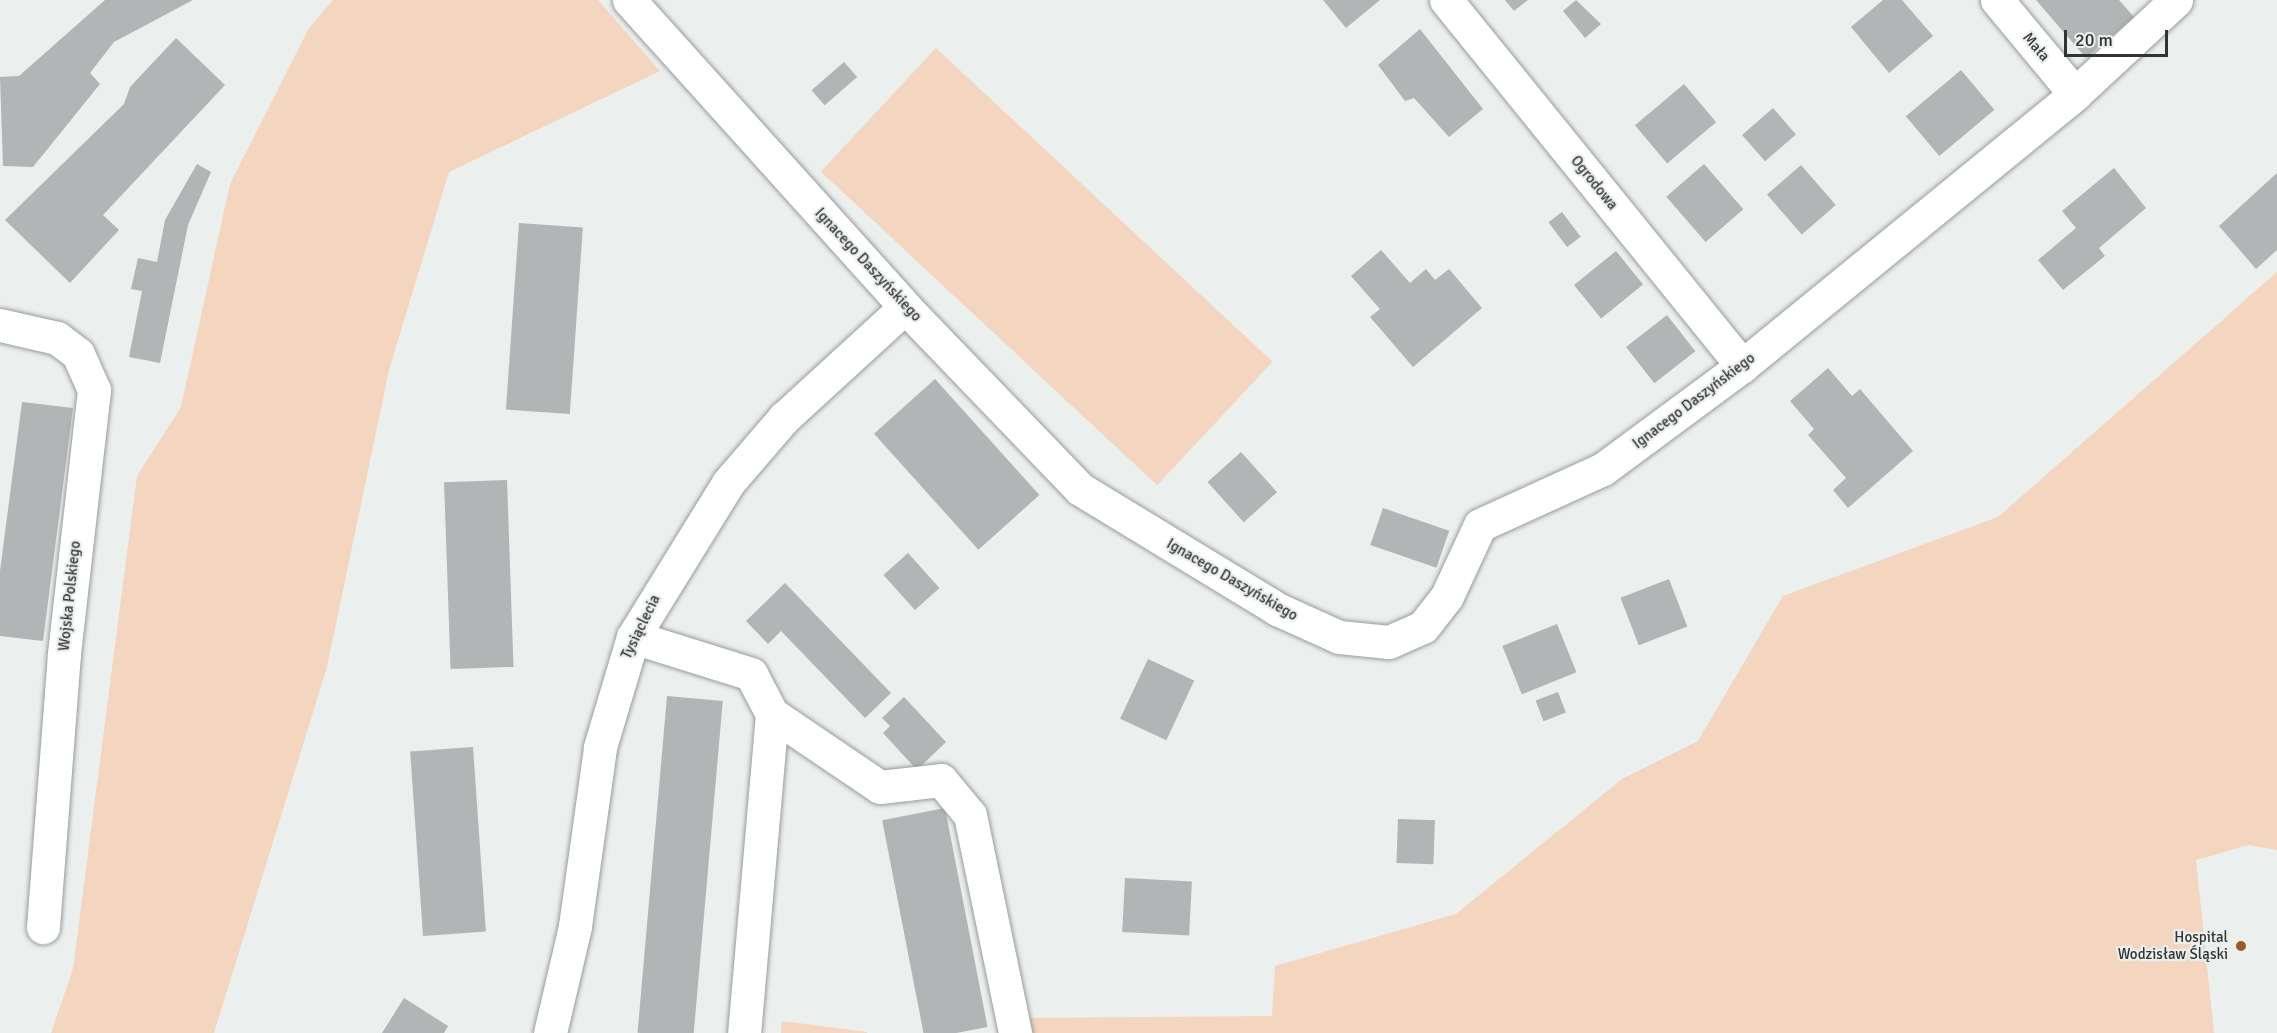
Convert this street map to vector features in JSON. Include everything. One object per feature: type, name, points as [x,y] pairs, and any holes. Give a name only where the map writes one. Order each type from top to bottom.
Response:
[{"type":"street","name":"Ignacego Daszyńskiego","points":[[629,0],[905,307],[1080,489],[1277,609],[1339,637],[1389,642],[1429,619],[1447,596],[1480,525],[1521,502],[1603,470],[1742,366],[2075,94],[2176,0]]},
{"type":"street","name":"Ogrodowa","points":[[1446,0],[1742,366]]},
{"type":"street","name":"Mała","points":[[1997,0],[2075,94]]},
{"type":"street","name":"Tysiąclecia","points":[[550,1033],[575,926],[600,747],[633,637],[728,483],[784,418],[905,307]]},
{"type":"street","name":"Wojska Polskiego","points":[[0,325],[57,338],[78,354],[94,390],[64,654],[43,927]]},
{"type":"street","points":[[633,637],[751,674],[772,714],[880,787],[941,780],[970,815],[1015,1033]]},
{"type":"street","points":[[744,1033],[772,714]]},
{"type":"shaded area","points":[[333,0],[598,0],[660,71],[449,172],[389,370],[327,667],[214,1033],[51,1033],[73,969],[137,476],[181,407],[230,184],[309,28]]},
{"type":"shaded area","points":[[936,48],[1272,362],[1157,485],[821,172]]},
{"type":"shaded area","points":[[2277,272],[2277,850],[2249,845],[2196,860],[2214,1033],[1028,1033],[1026,1018],[1272,1016],[1275,966],[1456,914],[1622,779],[1698,741],[1783,596],[1998,517]]},
{"type":"shaded area","points":[[782,1021],[867,1032],[867,1033],[781,1033]]},
{"type":"building","points":[[105,0],[193,0],[114,42],[90,73],[100,84],[33,167],[3,166],[0,77],[19,76]]},
{"type":"building","points":[[1323,0],[1380,0],[1346,28]]},
{"type":"building","points":[[1505,0],[1528,0],[1514,11]]},
{"type":"building","points":[[1576,0],[1601,24],[1585,38],[1563,11]]},
{"type":"building","points":[[1883,0],[1902,0],[1933,36],[1889,73],[1851,27]]},
{"type":"building","points":[[2036,0],[2119,0],[2134,17],[2086,58]]},
{"type":"building","points":[[1420,29],[1483,109],[1449,137],[1414,98],[1405,101],[1378,65]]},
{"type":"building","points":[[176,38],[225,85],[103,215],[119,230],[70,283],[5,220],[124,104],[130,87]]},
{"type":"building","points":[[844,62],[857,77],[825,105],[812,90]]},
{"type":"building","points":[[1961,70],[1994,110],[1939,156],[1906,116]]},
{"type":"building","points":[[1684,84],[1716,122],[1667,163],[1635,125]]},
{"type":"building","points":[[1773,108],[1796,134],[1765,161],[1742,135]]},
{"type":"building","points":[[197,164],[211,172],[188,225],[160,363],[129,357],[142,291],[131,289],[138,258],[157,262],[165,220]]},
{"type":"building","points":[[1704,164],[1743,209],[1706,242],[1666,197]]},
{"type":"building","points":[[1801,165],[1836,205],[1802,235],[1767,195]]},
{"type":"building","points":[[2114,168],[2146,208],[2099,248],[2105,256],[2063,290],[2038,260],[2076,228],[2062,211]]},
{"type":"building","points":[[2277,173],[2277,250],[2256,269],[2219,226]]},
{"type":"building","points":[[1562,212],[1581,237],[1567,247],[1548,222]]},
{"type":"building","points":[[519,223],[583,227],[570,414],[506,410]]},
{"type":"building","points":[[1381,250],[1410,283],[1426,269],[1435,280],[1449,269],[1482,308],[1413,367],[1370,317],[1380,309],[1351,276]]},
{"type":"building","points":[[1616,251],[1643,284],[1601,318],[1574,285]]},
{"type":"building","points":[[1667,315],[1695,351],[1654,383],[1626,347]]},
{"type":"building","points":[[1828,368],[1852,396],[1860,389],[1913,451],[1848,508],[1833,490],[1846,478],[1808,435],[1814,429],[1790,401]]},
{"type":"building","points":[[935,379],[1039,495],[978,550],[874,434]]},
{"type":"building","points":[[22,402],[73,408],[43,641],[0,636],[0,571]]},
{"type":"building","points":[[1241,452],[1277,492],[1244,522],[1208,482]]},
{"type":"building","points":[[507,480],[514,667],[451,669],[444,482]]},
{"type":"building","points":[[1383,508],[1449,531],[1436,568],[1370,545]]},
{"type":"building","points":[[908,553],[939,588],[915,610],[883,575]]},
{"type":"building","points":[[1669,579],[1687,627],[1639,645],[1620,598]]},
{"type":"building","points":[[785,583],[891,693],[865,718],[781,631],[768,644],[746,621]]},
{"type":"building","points":[[1557,624],[1576,672],[1522,694],[1502,646]]},
{"type":"building","points":[[1148,659],[1194,681],[1166,740],[1120,719]]},
{"type":"building","points":[[1558,692],[1566,713],[1543,721],[1536,701]]},
{"type":"building","points":[[667,696],[723,701],[694,1033],[638,1033]]},
{"type":"building","points":[[904,697],[946,742],[917,770],[883,733],[890,726],[882,718]]},
{"type":"building","points":[[473,747],[486,932],[423,936],[410,751]]},
{"type":"building","points":[[945,808],[988,1027],[956,1033],[924,1033],[882,820]]},
{"type":"building","points":[[1398,819],[1435,820],[1433,864],[1396,863]]},
{"type":"building","points":[[1125,878],[1192,882],[1189,935],[1122,932]]},
{"type":"building","points":[[404,998],[448,1026],[444,1033],[382,1033]]},
{"type":"place","name":"Hospital Wodzisław Śląski","points":[[2241,946]]}]
